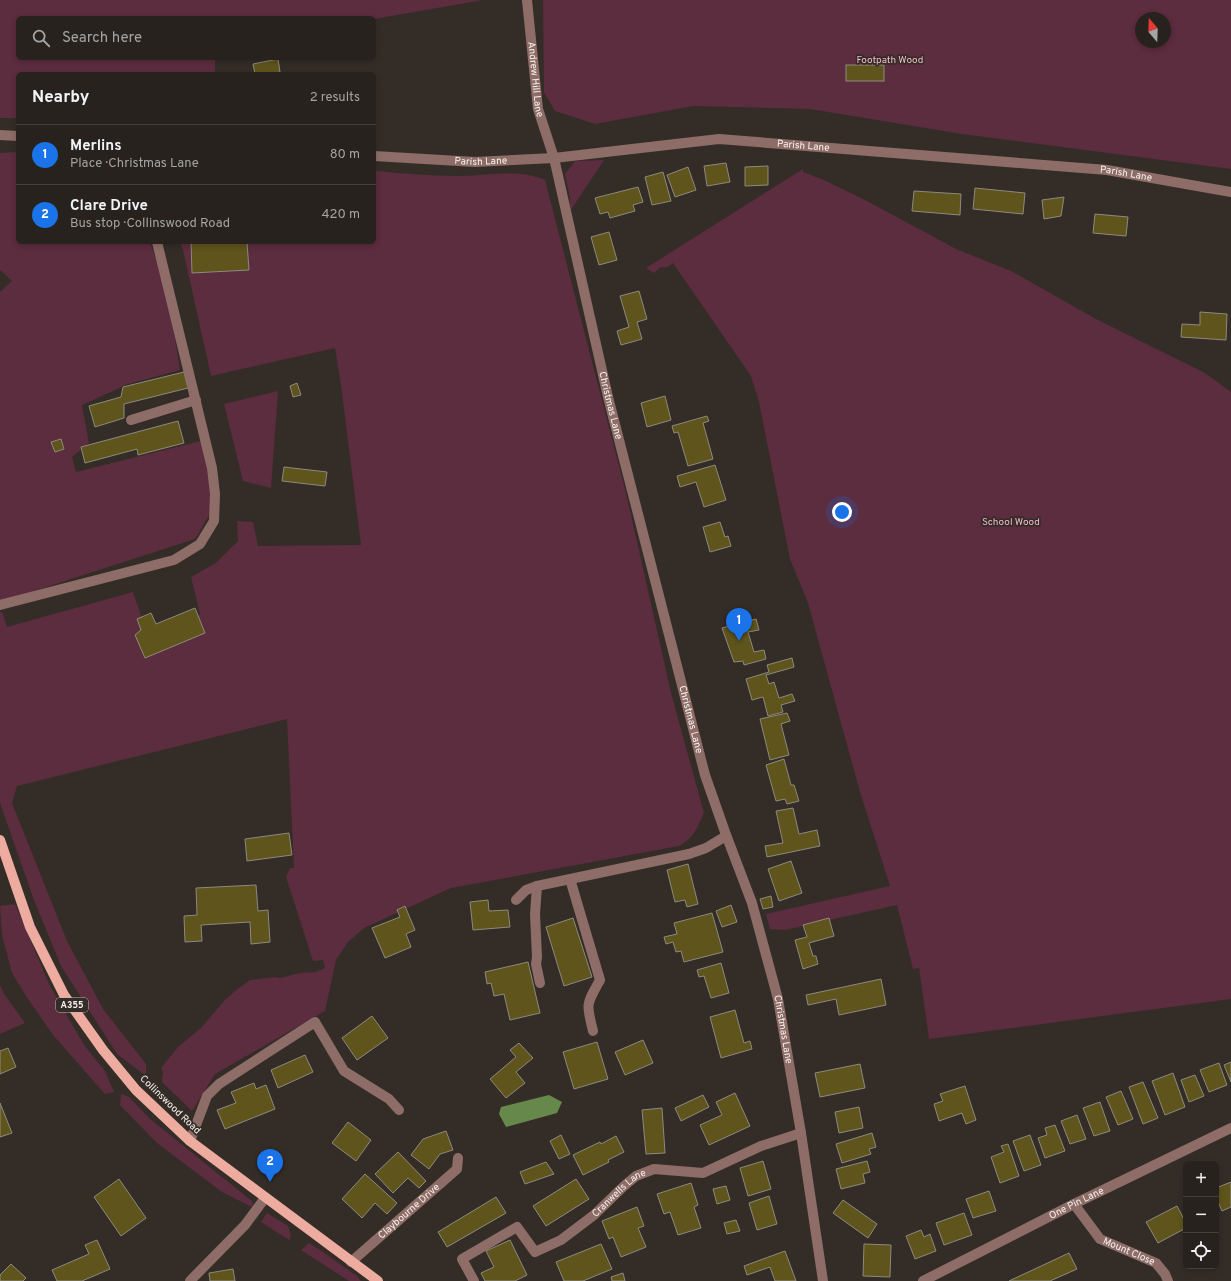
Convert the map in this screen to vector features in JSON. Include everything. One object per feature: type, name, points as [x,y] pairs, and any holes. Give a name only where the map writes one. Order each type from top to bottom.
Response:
[{"type":"main road","name":"Collinswood Road","points":[[0,840],[30,927],[64,995],[103,1050],[136,1090],[190,1142],[378,1281]]},
{"type":"street","name":"Andrew Hill Lane","points":[[527,0],[538,109],[554,158]]},
{"type":"street","points":[[0,135],[16,136]]},
{"type":"street","name":"Parish Lane","points":[[376,156],[475,162],[554,158],[719,139],[1106,170],[1231,192]]},
{"type":"street","name":"Christmas Lane","points":[[554,158],[608,397],[705,775],[726,836],[752,903],[778,999],[801,1133],[823,1281]]},
{"type":"street","points":[[0,605],[174,560],[200,544],[214,521],[215,494],[212,468],[157,244]]},
{"type":"street","points":[[131,420],[196,400]]},
{"type":"street","points":[[516,900],[526,890],[537,886],[689,854],[706,848],[726,836]]},
{"type":"street","points":[[570,879],[600,980],[588,1001],[588,1009],[593,1031]]},
{"type":"street","points":[[537,886],[535,914],[536,964],[540,983]]},
{"type":"street","points":[[190,1142],[207,1096],[219,1084],[315,1022],[344,1071],[389,1099],[399,1110]]},
{"type":"street","name":"One Pin Lane","points":[[923,1281],[1074,1204],[1231,1128]]},
{"type":"street","name":"Cranwells Lane","points":[[474,1281],[462,1259],[517,1227],[535,1252],[561,1240],[594,1215],[636,1176],[654,1170],[703,1173],[761,1146],[801,1133]]},
{"type":"street","name":"Claybourne Drive","points":[[352,1262],[457,1169],[458,1158]]},
{"type":"street","points":[[190,1281],[246,1224],[265,1198]]},
{"type":"street","name":"Mount Close","points":[[1074,1204],[1100,1239],[1156,1263],[1165,1274],[1168,1281]]},
{"type":"green space","points":[[0,0],[483,0],[376,19],[376,16],[16,16],[16,60],[215,60],[215,72],[16,72],[16,118],[0,118]]},
{"type":"green space","name":"Footpath Wood","points":[[543,0],[1231,0],[1231,169],[962,134],[810,109],[693,106],[595,124],[555,111],[544,92]]},
{"type":"green space","points":[[16,152],[16,244],[151,244],[167,289],[180,370],[128,384],[82,405],[89,443],[72,457],[76,472],[201,441],[220,497],[195,539],[0,602],[0,292],[12,281],[0,270],[0,153]]},
{"type":"green space","points":[[604,160],[570,211],[570,197],[565,174],[575,161]]},
{"type":"green space","name":"School Wood","points":[[803,169],[803,172],[824,180],[867,201],[956,249],[1011,271],[1096,319],[1205,373],[1231,392],[1231,999],[929,1039],[919,968],[913,969],[897,905],[785,930],[770,929],[766,914],[890,886],[860,792],[808,603],[790,559],[759,402],[751,376],[673,263],[663,268],[661,267],[654,273],[646,268]]},
{"type":"green space","points":[[376,171],[447,176],[513,173],[535,176],[545,180],[627,497],[671,693],[704,813],[692,836],[679,846],[451,888],[364,928],[348,942],[336,960],[325,1011],[215,1074],[192,1111],[162,1082],[163,1072],[161,1068],[178,1047],[201,1028],[224,1001],[250,980],[275,977],[280,978],[300,973],[315,972],[325,968],[323,960],[313,961],[286,877],[290,868],[294,868],[287,719],[17,786],[12,803],[67,941],[103,1009],[146,1064],[146,1076],[117,1054],[61,966],[34,900],[0,803],[0,613],[2,612],[7,627],[133,592],[147,633],[137,637],[144,655],[199,636],[194,620],[200,614],[191,577],[216,563],[238,541],[237,521],[253,522],[258,546],[361,545],[335,348],[211,376],[181,244],[376,244]]},
{"type":"green space","points":[[278,391],[271,488],[243,481],[224,404]]},
{"type":"green space","points":[[15,904],[50,986],[84,1045],[105,1071],[114,1092],[105,1094],[53,1035],[12,973],[2,935],[0,906]]},
{"type":"green space","points":[[0,985],[4,994],[25,1023],[0,1034]]},
{"type":"green space","points":[[121,1094],[129,1097],[149,1118],[253,1202],[252,1207],[222,1192],[157,1143],[120,1105]]},
{"type":"green space","points":[[267,1213],[288,1226],[291,1235],[289,1240],[261,1222]]},
{"type":"green space","points":[[309,1243],[357,1276],[361,1281],[349,1281],[301,1250]]},
{"type":"shaded area","points":[[549,1095],[562,1102],[557,1113],[506,1127],[499,1114],[501,1107]]},
{"type":"building","points":[[278,60],[280,72],[255,72],[253,64]]},
{"type":"building","points":[[846,65],[884,65],[884,81],[846,81]]},
{"type":"building","points":[[726,163],[730,182],[707,186],[704,166]]},
{"type":"building","points":[[768,166],[768,185],[745,186],[745,167]]},
{"type":"building","points":[[688,167],[696,190],[675,197],[667,175]]},
{"type":"building","points":[[663,172],[671,201],[652,205],[645,177]]},
{"type":"building","points":[[638,187],[643,202],[633,205],[635,211],[610,218],[608,212],[600,214],[595,198]]},
{"type":"building","points":[[975,188],[1025,193],[1023,214],[973,209]]},
{"type":"building","points":[[914,191],[961,194],[960,215],[912,211]]},
{"type":"building","points":[[1064,197],[1061,216],[1044,219],[1042,200]]},
{"type":"building","points":[[1095,214],[1128,217],[1126,236],[1093,233]]},
{"type":"building","points":[[609,232],[617,260],[599,265],[591,237]]},
{"type":"building","points":[[191,244],[247,244],[249,270],[192,273]]},
{"type":"building","points":[[639,291],[647,319],[637,322],[642,339],[621,345],[617,331],[629,327],[620,296]]},
{"type":"building","points":[[1200,312],[1227,314],[1226,340],[1181,337],[1182,324],[1200,325]]},
{"type":"building","points":[[184,372],[188,388],[124,404],[124,418],[95,427],[89,406],[121,397],[123,387]]},
{"type":"building","points":[[297,383],[301,395],[293,397],[290,386]]},
{"type":"building","points":[[665,396],[671,420],[647,427],[641,403]]},
{"type":"building","points":[[707,416],[709,421],[703,423],[713,459],[688,466],[678,432],[674,433],[672,426]]},
{"type":"building","points":[[178,421],[184,443],[138,455],[137,449],[85,463],[81,447]]},
{"type":"building","points":[[61,439],[64,449],[55,452],[51,442]]},
{"type":"building","points":[[715,465],[726,500],[704,507],[696,482],[680,487],[677,476]]},
{"type":"building","points":[[284,467],[327,472],[325,486],[282,481]]},
{"type":"building","points":[[720,522],[725,537],[728,536],[731,546],[710,552],[703,527]]},
{"type":"building","points":[[195,608],[205,633],[145,658],[135,635],[141,630],[137,619],[151,613],[156,624]]},
{"type":"building","points":[[756,619],[759,630],[748,632],[754,652],[764,650],[766,659],[744,665],[743,661],[734,662],[722,628]]},
{"type":"building","points":[[792,658],[794,667],[766,675],[769,684],[774,682],[779,698],[792,694],[795,701],[781,705],[783,712],[768,716],[763,697],[752,700],[746,679],[769,672],[767,665]]},
{"type":"building","points":[[787,713],[790,721],[781,724],[789,755],[770,760],[760,719]]},
{"type":"building","points":[[784,759],[791,785],[794,785],[799,801],[787,804],[785,799],[776,801],[766,765]]},
{"type":"building","points":[[793,808],[799,834],[817,830],[820,846],[767,857],[765,846],[783,843],[776,811]]},
{"type":"building","points":[[289,833],[292,855],[247,861],[245,839]]},
{"type":"building","points":[[791,861],[802,893],[779,901],[768,869]]},
{"type":"building","points":[[688,864],[698,904],[687,907],[685,900],[675,902],[667,870]]},
{"type":"building","points":[[256,885],[258,911],[268,910],[270,942],[251,944],[250,922],[201,925],[202,941],[185,942],[184,916],[197,915],[196,888]]},
{"type":"building","points":[[771,896],[773,907],[763,909],[760,899]]},
{"type":"building","points":[[488,900],[489,911],[508,910],[510,927],[473,930],[470,902]]},
{"type":"building","points":[[731,905],[737,922],[722,927],[716,911]]},
{"type":"building","points":[[405,906],[415,930],[406,934],[411,947],[385,958],[372,928],[400,917],[397,910]]},
{"type":"building","points":[[712,913],[723,952],[684,962],[681,951],[676,952],[673,942],[666,944],[664,937],[677,934],[674,923]]},
{"type":"building","points":[[573,918],[592,977],[564,986],[546,927]]},
{"type":"building","points":[[829,918],[834,936],[809,943],[813,956],[816,956],[818,964],[803,969],[795,940],[807,937],[803,925]]},
{"type":"building","points":[[528,962],[540,1013],[510,1020],[504,994],[494,996],[491,983],[487,984],[485,972]]},
{"type":"building","points":[[721,963],[729,993],[711,998],[704,976],[699,977],[697,970]]},
{"type":"building","points":[[881,979],[886,1005],[839,1015],[836,999],[808,1005],[806,995]]},
{"type":"building","points":[[735,1010],[744,1043],[750,1041],[752,1049],[721,1058],[710,1017]]},
{"type":"building","points":[[372,1016],[388,1038],[357,1060],[342,1038]]},
{"type":"building","points":[[643,1040],[653,1063],[625,1075],[615,1052]]},
{"type":"building","points":[[597,1042],[608,1079],[574,1089],[563,1052]]},
{"type":"building","points":[[519,1043],[533,1058],[516,1072],[525,1083],[506,1098],[490,1079],[516,1057],[510,1050]]},
{"type":"building","points":[[8,1048],[16,1067],[0,1074],[0,1051]]},
{"type":"building","points":[[305,1055],[313,1072],[278,1088],[271,1070]]},
{"type":"building","points":[[1231,1062],[1231,1082],[1224,1065]]},
{"type":"building","points":[[1219,1063],[1227,1085],[1209,1092],[1200,1070]]},
{"type":"building","points":[[860,1064],[865,1088],[820,1097],[815,1073]]},
{"type":"building","points":[[1173,1073],[1185,1107],[1165,1115],[1152,1081]]},
{"type":"building","points":[[1195,1075],[1204,1096],[1189,1102],[1181,1080]]},
{"type":"building","points":[[1143,1082],[1158,1118],[1143,1124],[1129,1087]]},
{"type":"building","points":[[254,1083],[256,1089],[266,1085],[275,1109],[225,1129],[217,1110],[236,1103],[231,1092]]},
{"type":"building","points":[[965,1086],[976,1120],[966,1124],[962,1113],[939,1121],[934,1104],[943,1101],[940,1094]]},
{"type":"building","points":[[1121,1091],[1133,1119],[1118,1125],[1106,1097]]},
{"type":"building","points":[[735,1093],[750,1126],[709,1145],[700,1125],[722,1115],[716,1102]]},
{"type":"building","points":[[703,1095],[709,1107],[681,1121],[675,1108]]},
{"type":"building","points":[[1100,1102],[1110,1131],[1094,1136],[1083,1108]]},
{"type":"building","points":[[0,1103],[12,1133],[0,1137]]},
{"type":"building","points":[[859,1107],[863,1128],[839,1133],[835,1112]]},
{"type":"building","points":[[662,1108],[665,1153],[646,1154],[642,1110]]},
{"type":"building","points":[[1077,1115],[1086,1139],[1070,1144],[1061,1121]]},
{"type":"building","points":[[348,1122],[371,1140],[356,1161],[332,1143]]},
{"type":"building","points":[[1055,1125],[1065,1151],[1045,1158],[1038,1138],[1047,1135],[1045,1128]]},
{"type":"building","points":[[446,1131],[453,1150],[440,1154],[429,1169],[411,1155],[423,1139]]},
{"type":"building","points":[[872,1133],[876,1147],[869,1149],[871,1154],[842,1163],[836,1144]]},
{"type":"building","points":[[561,1135],[570,1154],[559,1159],[550,1141]]},
{"type":"building","points":[[1030,1135],[1041,1165],[1024,1171],[1013,1141]]},
{"type":"building","points":[[616,1136],[624,1152],[608,1160],[609,1162],[583,1175],[573,1155],[600,1142],[601,1144]]},
{"type":"building","points":[[1008,1144],[1019,1176],[1000,1183],[991,1157],[1004,1152],[1001,1146]]},
{"type":"building","points":[[398,1152],[426,1181],[419,1188],[408,1178],[393,1193],[375,1174]]},
{"type":"building","points":[[763,1161],[771,1189],[748,1196],[740,1168]]},
{"type":"building","points":[[867,1161],[870,1172],[863,1174],[865,1183],[841,1189],[836,1169]]},
{"type":"building","points":[[546,1162],[554,1174],[525,1184],[520,1172]]},
{"type":"building","points":[[365,1174],[397,1203],[387,1214],[375,1203],[362,1218],[342,1199]]},
{"type":"building","points":[[119,1179],[146,1218],[121,1236],[94,1197]]},
{"type":"building","points":[[576,1179],[589,1199],[546,1226],[533,1206]]},
{"type":"building","points":[[1231,1182],[1231,1207],[1222,1211],[1219,1204],[1219,1187]]},
{"type":"building","points":[[691,1183],[698,1205],[694,1207],[701,1228],[678,1235],[670,1212],[664,1214],[657,1194]]},
{"type":"building","points":[[726,1186],[730,1200],[717,1204],[713,1189]]},
{"type":"building","points":[[989,1191],[996,1211],[973,1218],[966,1199]]},
{"type":"building","points":[[769,1196],[777,1224],[757,1230],[749,1203]]},
{"type":"building","points":[[496,1197],[506,1213],[447,1247],[438,1232]]},
{"type":"building","points":[[843,1200],[877,1224],[868,1238],[833,1213]]},
{"type":"building","points":[[1177,1206],[1183,1217],[1183,1230],[1158,1243],[1146,1222]]},
{"type":"building","points":[[637,1207],[644,1226],[638,1228],[646,1247],[621,1257],[613,1237],[609,1239],[602,1221]]},
{"type":"building","points":[[964,1213],[972,1235],[944,1245],[936,1223]]},
{"type":"building","points":[[736,1220],[740,1231],[727,1234],[724,1223]]},
{"type":"building","points":[[921,1230],[924,1237],[930,1234],[936,1251],[915,1259],[906,1236]]},
{"type":"building","points":[[97,1240],[110,1269],[82,1281],[57,1281],[52,1270],[89,1254],[85,1245]]},
{"type":"building","points":[[510,1240],[527,1275],[515,1281],[485,1281],[481,1273],[494,1267],[486,1251]]},
{"type":"building","points":[[601,1244],[612,1269],[583,1281],[564,1281],[556,1262]]},
{"type":"building","points":[[864,1244],[891,1245],[890,1277],[863,1276]]},
{"type":"building","points":[[785,1251],[796,1281],[775,1281],[770,1267],[747,1275],[744,1266]]},
{"type":"building","points":[[1069,1253],[1077,1269],[1050,1281],[1009,1281]]},
{"type":"building","points":[[11,1264],[26,1278],[23,1281],[0,1281],[0,1275]]},
{"type":"building","points":[[233,1269],[235,1281],[210,1281],[209,1273]]},
{"type":"building","points":[[623,1273],[625,1281],[612,1281],[611,1277]]},
{"type":"place","name":"Merlins","points":[[739,641]]},
{"type":"place","name":"Clare Drive","points":[[270,1182]]}]
